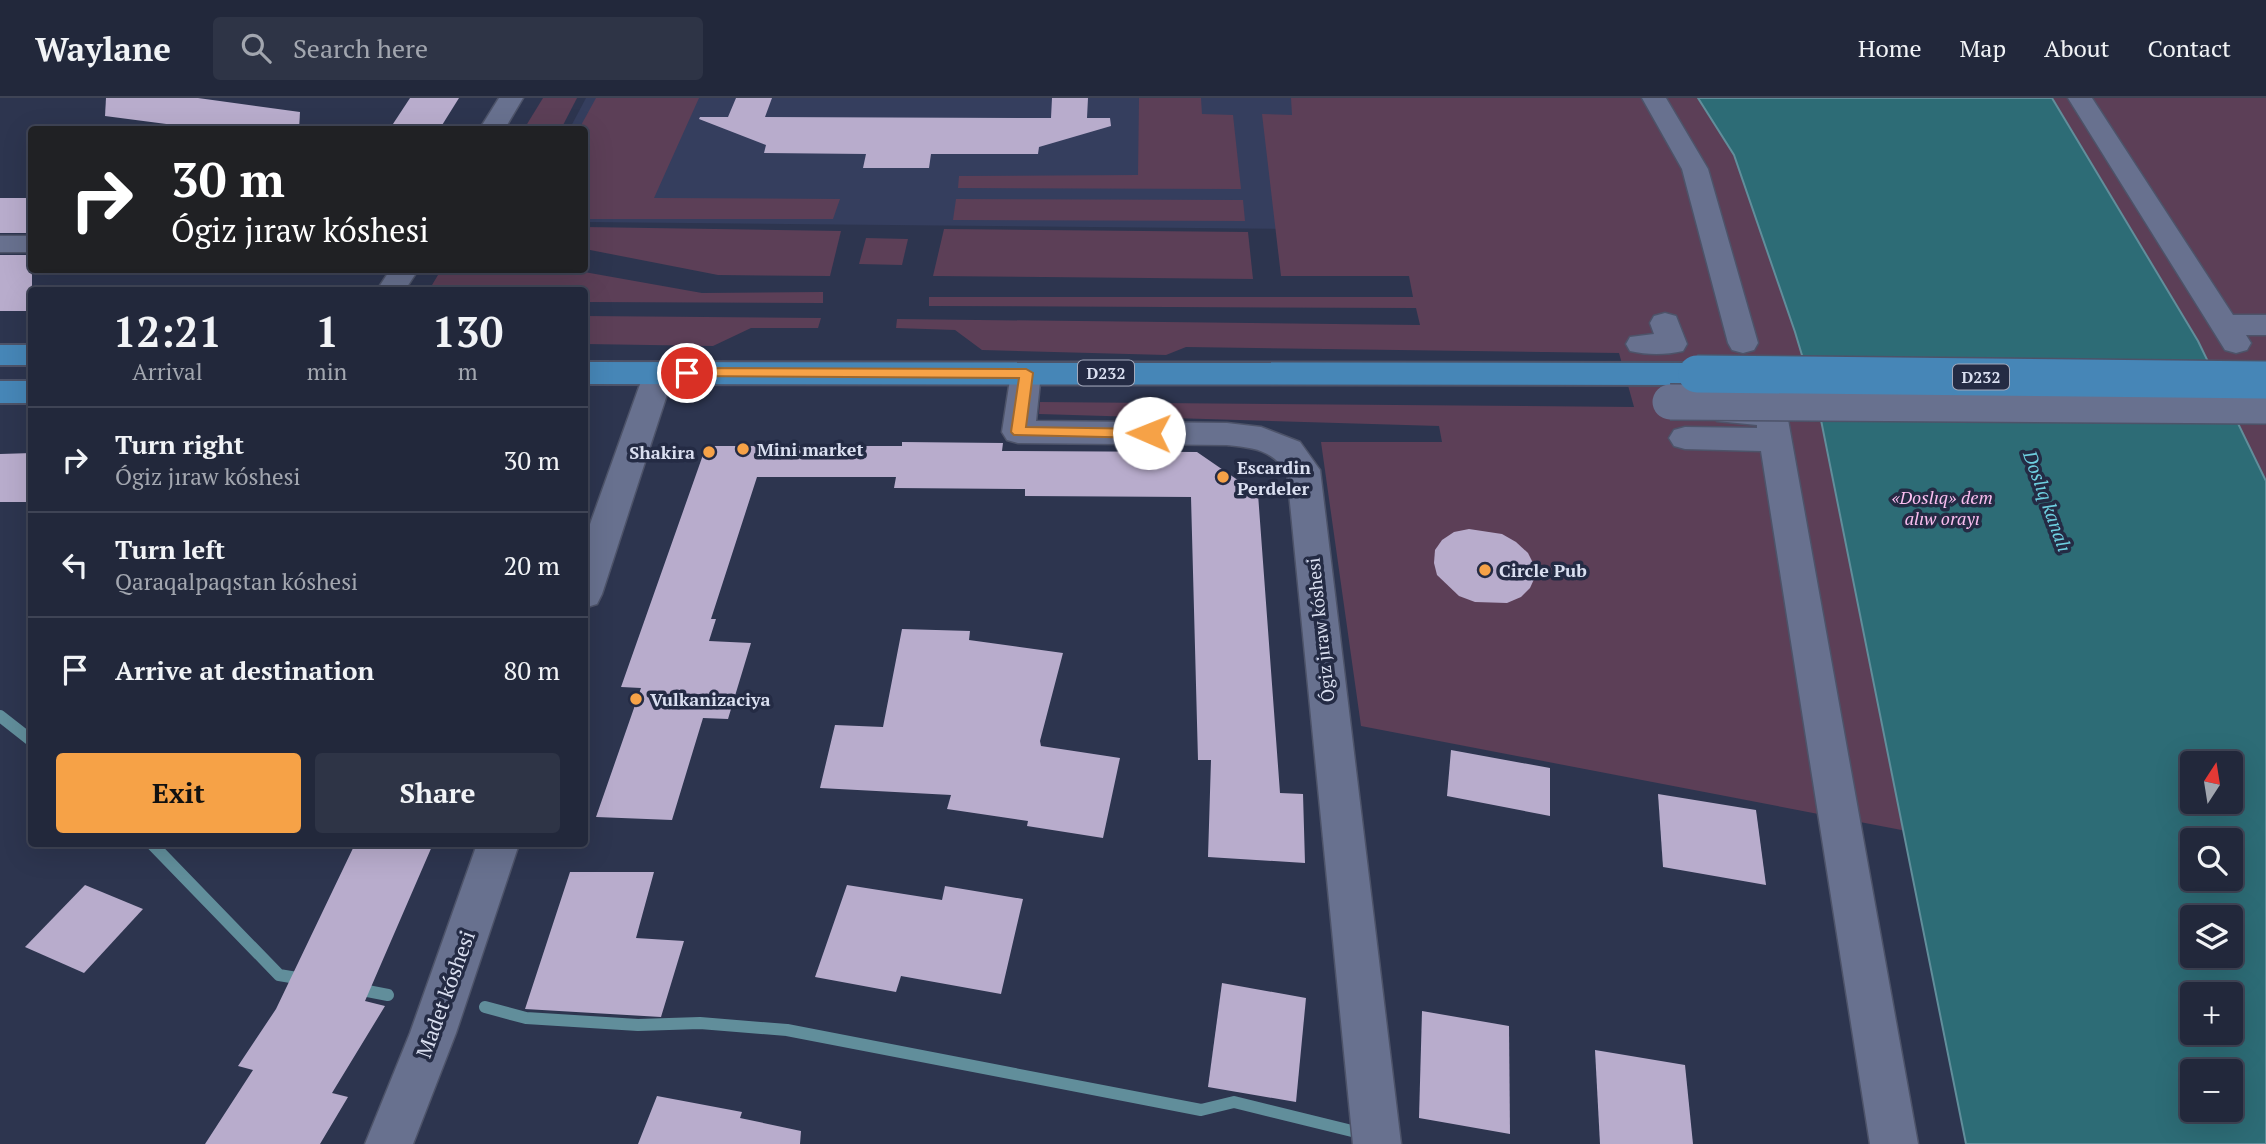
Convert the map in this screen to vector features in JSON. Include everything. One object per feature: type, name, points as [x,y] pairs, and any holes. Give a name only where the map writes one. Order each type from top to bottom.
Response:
[{"type":"main road","points":[[0,355],[28,355]]},
{"type":"main road","name":"D232","points":[[588,373],[1697,374],[2266,380]]},
{"type":"main road","points":[[0,392],[28,392]]},
{"type":"street","points":[[494,126],[511,98]]},
{"type":"street","points":[[1654,98],[1695,169],[1743,343]]},
{"type":"street","points":[[2080,98],[2249,331]]},
{"type":"street","points":[[0,244],[28,244]]},
{"type":"street","points":[[1642,344],[1672,344],[1665,323]]},
{"type":"street","points":[[588,582],[659,373]]},
{"type":"street","name":"Ógiz jıraw kóshesi","points":[[1026,373],[1018,432],[1227,434],[1261,438],[1288,450],[1303,470],[1377,1144]]},
{"type":"street","points":[[1894,1144],[1775,440],[1676,417],[2266,407]]},
{"type":"street","name":"Madet kóshesi","points":[[389,1144],[433,1032],[497,847]]},
{"type":"shaded area","points":[[586,98],[1374,98],[1399,230],[588,222],[588,126],[571,126]]},
{"type":"green space","points":[[543,98],[577,98],[563,126],[526,126]]},
{"type":"green space","points":[[596,98],[699,98],[654,198],[840,199],[833,219],[588,219],[588,126],[581,126]]},
{"type":"green space","points":[[1139,98],[1201,98],[1202,114],[1233,115],[1241,189],[958,188],[959,176],[1138,175]]},
{"type":"green space","name":"«Doslıq» dem alıw orayı","points":[[1291,98],[2266,98],[2266,900],[2219,891],[2243,891],[2243,828],[2180,828],[2180,883],[1361,726],[1321,442],[1442,442],[1439,426],[1039,414],[1040,402],[1634,407],[1619,353],[1186,347],[1166,355],[982,350],[955,330],[896,328],[897,319],[1420,325],[1416,308],[929,306],[929,297],[1413,297],[1409,276],[1281,276],[1262,114],[1292,115]]},
{"type":"green space","points":[[956,199],[1243,200],[1245,221],[953,220]]},
{"type":"green space","points":[[588,227],[841,231],[830,276],[718,275],[588,250]]},
{"type":"green space","points":[[944,229],[1248,232],[1253,279],[933,276]]},
{"type":"green space","points":[[866,238],[908,239],[902,265],[859,264]]},
{"type":"green space","points":[[439,273],[588,273],[702,293],[823,292],[823,303],[588,302],[588,287],[431,287]]},
{"type":"green space","points":[[588,316],[821,318],[818,328],[751,328],[713,346],[588,344]]},
{"type":"water","name":"Doslıq kanalı","points":[[1698,98],[2052,98],[2198,341],[2266,481],[2266,1144],[1966,1144],[1820,415],[1795,332],[1734,155]]},
{"type":"building","points":[[106,98],[198,98],[300,112],[299,126],[182,126],[105,116]]},
{"type":"building","points":[[410,98],[459,98],[442,126],[392,126]]},
{"type":"building","points":[[736,98],[772,98],[765,117],[1051,118],[1052,98],[1088,98],[1087,118],[1110,118],[1111,126],[1039,147],[1038,154],[931,154],[929,168],[863,168],[866,154],[764,153],[766,145],[699,119],[728,117]]},
{"type":"building","points":[[0,198],[28,198],[28,233],[0,233]]},
{"type":"building","points":[[0,255],[28,255],[28,273],[32,273],[32,287],[28,287],[28,311],[0,311]]},
{"type":"building","points":[[902,442],[1003,443],[1002,451],[1197,452],[1258,494],[1280,793],[1303,794],[1305,863],[1208,857],[1211,760],[1198,760],[1191,497],[1025,496],[1025,489],[894,488],[896,477],[757,477],[711,619],[716,619],[709,641],[751,643],[728,719],[703,718],[672,820],[596,817],[641,688],[621,687],[704,452],[713,446],[902,446]]},
{"type":"building","points":[[28,453],[28,502],[0,502],[0,454]]},
{"type":"building","name":"Circle Pub","points":[[1469,529],[1502,534],[1528,553],[1534,565],[1535,577],[1530,588],[1521,597],[1507,603],[1475,602],[1459,596],[1437,575],[1435,550],[1442,540],[1454,532]]},
{"type":"building","points":[[902,629],[970,631],[969,640],[1063,653],[1040,741],[1041,746],[1120,758],[1103,838],[1027,826],[1028,821],[947,809],[951,795],[820,788],[835,725],[883,727]]},
{"type":"building","points":[[1451,750],[1550,768],[1550,816],[1447,796]]},
{"type":"building","points":[[1658,794],[1756,810],[1766,885],[1663,867]]},
{"type":"building","points":[[354,847],[432,847],[365,1001],[385,1006],[332,1093],[348,1097],[320,1144],[205,1144],[253,1070],[238,1066],[276,1009]]},
{"type":"building","points":[[570,872],[654,872],[636,938],[684,941],[661,1017],[525,1009]]},
{"type":"building","points":[[85,885],[143,909],[84,973],[25,947]]},
{"type":"building","points":[[847,885],[942,900],[945,886],[1023,899],[1001,994],[901,976],[896,992],[815,977]]},
{"type":"building","points":[[1222,983],[1306,998],[1296,1102],[1208,1087]]},
{"type":"building","points":[[1422,1011],[1509,1026],[1510,1134],[1419,1118]]},
{"type":"building","points":[[1595,1050],[1685,1065],[1693,1144],[1600,1144]]},
{"type":"building","points":[[657,1096],[742,1112],[740,1118],[801,1131],[800,1144],[638,1144]]},
{"type":"waterway","points":[[0,716],[28,738]]},
{"type":"waterway","points":[[155,847],[279,975],[303,979]]},
{"type":"waterway","points":[[357,989],[388,995]]},
{"type":"waterway","points":[[485,1007],[526,1018],[638,1025],[700,1023],[787,1030],[1201,1110],[1234,1102],[1352,1131]]},
{"type":"place","name":"Mini market","points":[[743,449]]},
{"type":"place","name":"Shakira","points":[[709,452]]},
{"type":"place","name":"Escardin Perdeler","points":[[1223,477]]},
{"type":"place","name":"Circle Pub","points":[[1485,570]]},
{"type":"place","name":"Vulkanizaciya","points":[[636,699]]},
{"type":"route","points":[[687,373],[1026,373],[1018,432],[1149,433]]}]
